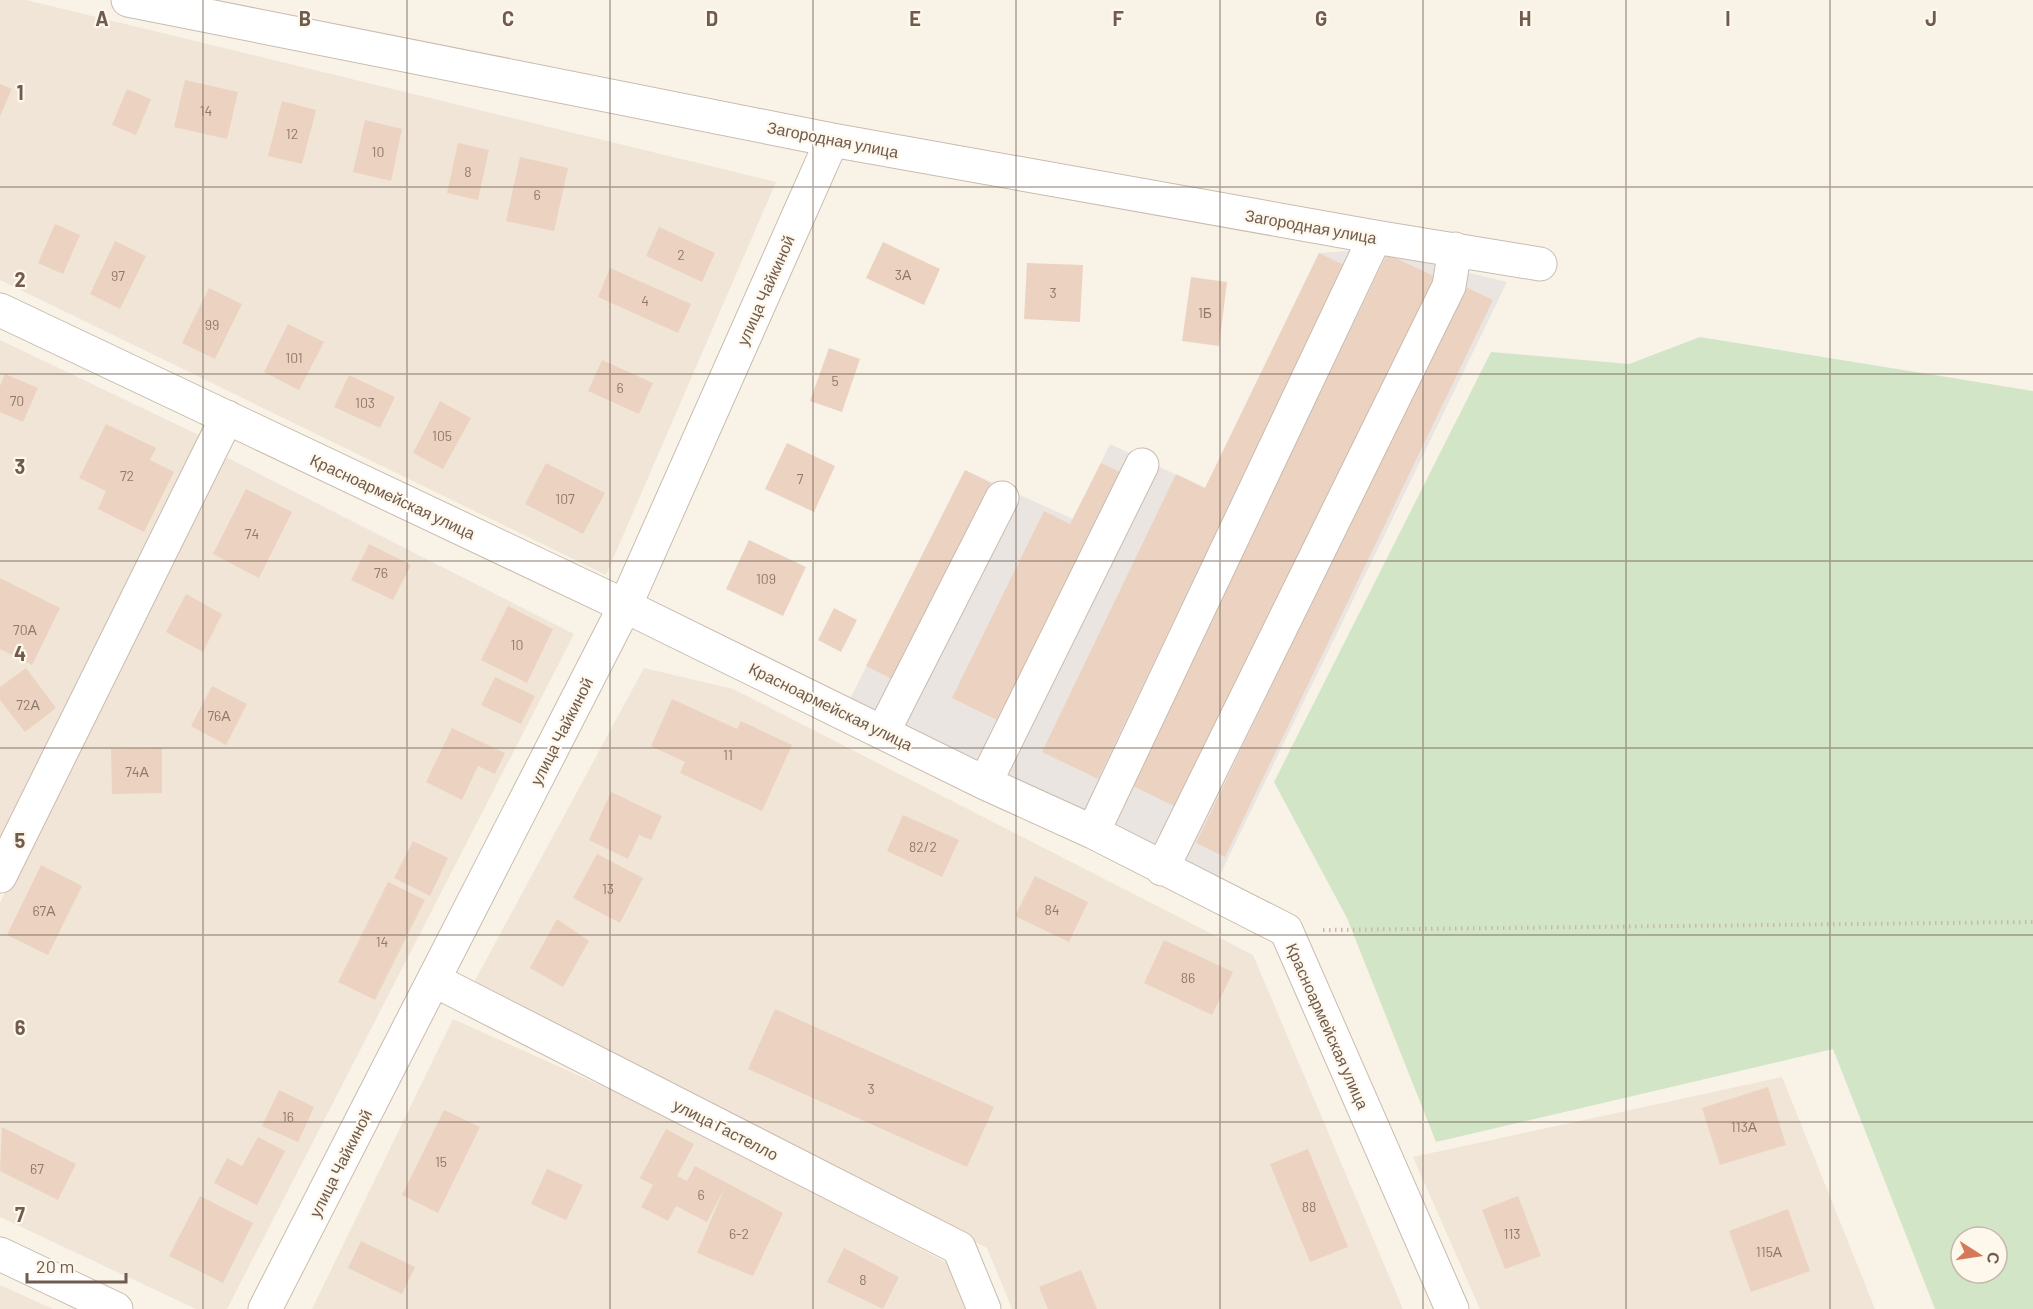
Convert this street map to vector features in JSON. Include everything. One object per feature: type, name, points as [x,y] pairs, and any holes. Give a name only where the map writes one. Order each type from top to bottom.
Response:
[{"type":"street","name":"Загородная улица","points":[[128,0],[832,140],[1375,237],[1540,264]]},
{"type":"street","name":"улица Чайкиной","points":[[265,1309],[625,606],[832,140]]},
{"type":"street","points":[[1093,832],[1375,237]]},
{"type":"street","points":[[1162,869],[1449,286],[1455,249]]},
{"type":"street","name":"Красноармейская улица","points":[[0,310],[625,606],[985,783],[1093,832],[1286,930],[1452,1309]]},
{"type":"street","points":[[0,876],[227,417]]},
{"type":"street","points":[[985,783],[1142,465]]},
{"type":"street","points":[[883,732],[1002,498]]},
{"type":"street","name":"улица Гастелло","points":[[434,980],[960,1248],[984,1309]]},
{"type":"street","points":[[0,1254],[116,1309]]},
{"type":"path","points":[[1286,930],[2033,922]]},
{"type":"shaded area","points":[[0,0],[26,0],[776,182],[606,575],[0,280]]},
{"type":"shaded area","points":[[1372,249],[1507,282],[1217,881],[849,701],[965,470],[1073,519],[1110,444],[1205,488],[1319,253]]},
{"type":"shaded area","points":[[0,340],[201,436],[0,842]]},
{"type":"shaded area","points":[[218,453],[574,634],[227,1309],[196,1309],[0,1217],[0,903]]},
{"type":"shaded area","points":[[644,668],[733,689],[1253,955],[1403,1309],[1012,1309],[987,1248],[473,984]]},
{"type":"shaded area","points":[[453,1019],[676,1119],[947,1263],[966,1309],[312,1309]]},
{"type":"shaded area","points":[[1782,1077],[1875,1309],[1480,1309],[1413,1157]]},
{"type":"shaded area","points":[[0,1285],[53,1309],[0,1309]]},
{"type":"green space","points":[[1700,337],[2033,391],[2033,1309],[1935,1309],[1833,1049],[1436,1142],[1347,918],[1274,782],[1491,352],[1629,364]]},
{"type":"building","points":[[185,80],[238,92],[227,139],[174,127]]},
{"type":"building","points":[[0,84],[12,89],[0,116]]},
{"type":"building","points":[[127,89],[151,99],[136,135],[112,125]]},
{"type":"building","points":[[282,101],[316,110],[302,164],[268,156]]},
{"type":"building","points":[[365,120],[402,129],[391,181],[353,172]]},
{"type":"building","points":[[458,143],[489,150],[478,200],[447,193]]},
{"type":"building","points":[[520,157],[568,168],[554,231],[506,221]]},
{"type":"building","points":[[55,224],[80,235],[63,274],[38,263]]},
{"type":"building","points":[[659,227],[715,253],[702,282],[646,256]]},
{"type":"building","points":[[115,241],[146,256],[120,309],[90,294]]},
{"type":"building","points":[[883,242],[940,269],[924,305],[866,278]]},
{"type":"building","points":[[1319,253],[1344,265],[1098,779],[1042,752],[1176,474],[1205,488]]},
{"type":"building","points":[[1387,254],[1440,279],[1184,811],[1131,785]]},
{"type":"building","points":[[1027,263],[1083,265],[1080,322],[1024,319]]},
{"type":"building","points":[[610,268],[691,304],[678,333],[598,297]]},
{"type":"building","points":[[1191,277],[1227,282],[1219,346],[1182,341]]},
{"type":"building","points":[[1464,286],[1493,300],[1225,857],[1196,843]]},
{"type":"building","points":[[209,288],[242,304],[215,359],[182,343]]},
{"type":"building","points":[[288,324],[324,342],[299,390],[264,372]]},
{"type":"building","points":[[829,348],[860,359],[842,412],[810,401]]},
{"type":"building","points":[[602,360],[653,383],[639,414],[588,391]]},
{"type":"building","points":[[5,374],[38,388],[23,422],[0,412],[0,386]]},
{"type":"building","points":[[349,375],[395,397],[380,428],[334,407]]},
{"type":"building","points":[[440,401],[471,418],[443,469],[413,453]]},
{"type":"building","points":[[106,424],[156,448],[150,460],[174,472],[144,532],[98,509],[106,491],[79,478]]},
{"type":"building","points":[[787,443],[835,466],[814,512],[765,489]]},
{"type":"building","points":[[546,463],[605,493],[583,534],[525,504]]},
{"type":"building","points":[[1101,463],[1132,478],[1009,726],[952,698],[1044,511],[1070,524]]},
{"type":"building","points":[[965,470],[991,483],[892,679],[866,666]]},
{"type":"building","points":[[246,489],[292,512],[259,578],[213,554]]},
{"type":"building","points":[[749,540],[806,567],[783,616],[726,589]]},
{"type":"building","points":[[369,544],[411,565],[393,600],[351,580]]},
{"type":"building","points":[[0,578],[60,608],[32,665],[0,649]]},
{"type":"building","points":[[186,594],[222,614],[203,652],[166,632]]},
{"type":"building","points":[[508,606],[553,629],[527,683],[481,660]]},
{"type":"building","points":[[834,608],[857,620],[841,652],[818,640]]},
{"type":"building","points":[[26,668],[56,708],[25,732],[0,700],[0,687]]},
{"type":"building","points":[[495,677],[535,696],[521,724],[481,705]]},
{"type":"building","points":[[212,686],[247,704],[226,745],[191,726]]},
{"type":"building","points":[[672,699],[737,729],[741,721],[792,745],[762,811],[680,773],[685,762],[651,746]]},
{"type":"building","points":[[452,728],[505,753],[495,774],[478,766],[462,800],[426,782]]},
{"type":"building","points":[[162,748],[162,793],[112,794],[111,749]]},
{"type":"building","points":[[611,792],[662,816],[651,840],[639,835],[628,859],[589,840]]},
{"type":"building","points":[[903,815],[959,840],[942,877],[887,851]]},
{"type":"building","points":[[413,841],[448,858],[430,896],[394,878]]},
{"type":"building","points":[[597,854],[643,878],[620,923],[573,898]]},
{"type":"building","points":[[41,865],[82,886],[48,955],[7,935]]},
{"type":"building","points":[[1035,876],[1088,902],[1069,942],[1015,916]]},
{"type":"building","points":[[388,882],[425,900],[375,1000],[338,982]]},
{"type":"building","points":[[557,919],[589,941],[563,987],[530,968]]},
{"type":"building","points":[[1164,940],[1233,972],[1212,1015],[1144,983]]},
{"type":"building","points":[[775,1009],[994,1107],[967,1167],[748,1069]]},
{"type":"building","points":[[1768,1087],[1786,1145],[1720,1165],[1702,1108]]},
{"type":"building","points":[[279,1090],[314,1107],[298,1142],[262,1126]]},
{"type":"building","points":[[444,1110],[480,1127],[438,1213],[402,1195]]},
{"type":"building","points":[[2,1127],[76,1164],[58,1200],[0,1171]]},
{"type":"building","points":[[666,1129],[694,1144],[677,1176],[687,1181],[695,1166],[783,1213],[753,1276],[697,1253],[725,1187],[707,1222],[676,1206],[668,1221],[641,1207],[653,1185],[640,1178]]},
{"type":"building","points":[[258,1137],[285,1151],[257,1205],[214,1183],[227,1158],[242,1166]]},
{"type":"building","points":[[1308,1149],[1348,1247],[1310,1262],[1270,1164]]},
{"type":"building","points":[[547,1169],[583,1185],[566,1220],[531,1204]]},
{"type":"building","points":[[200,1196],[253,1223],[223,1283],[169,1256]]},
{"type":"building","points":[[1518,1196],[1541,1256],[1505,1269],[1482,1210]]},
{"type":"building","points":[[1788,1209],[1810,1271],[1751,1292],[1729,1231]]},
{"type":"building","points":[[361,1241],[415,1267],[402,1294],[348,1268]]},
{"type":"building","points":[[844,1248],[899,1277],[883,1309],[827,1282]]},
{"type":"building","points":[[1081,1270],[1097,1309],[1048,1309],[1039,1287]]}]
